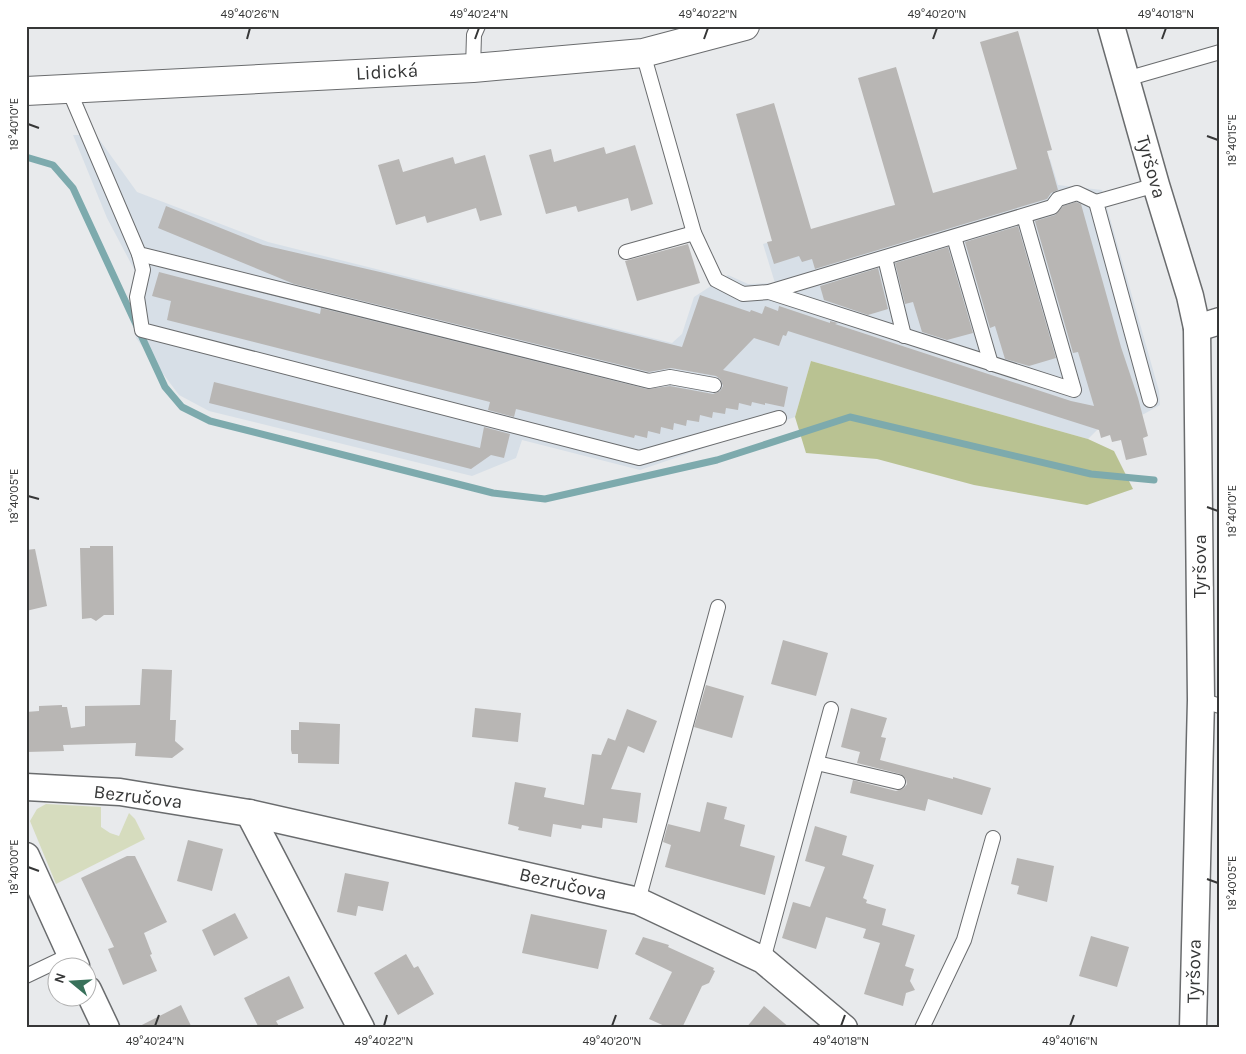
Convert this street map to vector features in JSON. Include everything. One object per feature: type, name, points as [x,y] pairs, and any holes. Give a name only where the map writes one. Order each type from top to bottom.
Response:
[{"type":"street","name":"Lidická","points":[[26,91],[473,68],[643,53],[745,26]]},
{"type":"street","name":"Tyršova","points":[[1111,26],[1190,296],[1209,325],[1210,703],[1193,1028]]},
{"type":"street","name":"Bezručova","points":[[26,787],[120,792],[249,813],[638,901],[763,960],[844,1028]]},
{"type":"street","points":[[249,813],[362,1028]]},
{"type":"street","points":[[26,856],[71,956]]},
{"type":"street","points":[[96,1006],[106,1028]]},
{"type":"lane","points":[[473,68],[474,35],[478,26]]},
{"type":"lane","points":[[1126,79],[1220,52]]},
{"type":"lane","points":[[643,53],[694,233],[716,280],[743,294],[769,292],[1024,216],[1052,207],[1058,200],[1077,193],[1096,202],[1156,185]]},
{"type":"lane","points":[[68,88],[139,254],[143,270],[137,297],[142,330],[639,458],[779,418]]},
{"type":"lane","points":[[1096,202],[1150,400]]},
{"type":"lane","points":[[769,292],[1074,390],[1024,216]]},
{"type":"lane","points":[[626,252],[694,233]]},
{"type":"lane","points":[[954,236],[991,364]]},
{"type":"lane","points":[[139,254],[649,381],[670,377],[714,385]]},
{"type":"lane","points":[[885,258],[904,336]]},
{"type":"lane","points":[[638,901],[718,607]]},
{"type":"lane","points":[[763,960],[831,709]]},
{"type":"lane","points":[[817,763],[898,782]]},
{"type":"lane","points":[[922,1028],[964,940],[993,838]]},
{"type":"lane","points":[[26,976],[48,969]]},
{"type":"shaded area","points":[[73,135],[96,135],[137,192],[268,242],[672,343],[682,334],[694,297],[728,275],[748,284],[775,283],[763,244],[1050,159],[1058,185],[1102,190],[1159,391],[1160,405],[1144,414],[1100,427],[1088,439],[811,361],[795,417],[640,470],[522,440],[516,458],[472,476],[209,411],[179,395],[136,338],[130,290],[135,271],[107,218]]},
{"type":"green space","points":[[811,361],[1088,439],[1114,451],[1133,489],[1087,505],[974,485],[877,459],[806,453],[795,417]]},
{"type":"green space","points":[[46,804],[101,807],[101,827],[119,836],[129,813],[135,819],[145,839],[56,884],[30,821],[37,809]]},
{"type":"building","points":[[1018,31],[1052,150],[1047,151],[1058,190],[1051,193],[1047,199],[815,269],[812,259],[802,262],[799,256],[774,264],[767,242],[772,241],[736,114],[774,103],[811,229],[895,205],[858,78],[896,67],[933,193],[1017,169],[980,42]]},
{"type":"building","points":[[635,145],[653,204],[631,211],[628,198],[578,212],[576,206],[546,214],[529,155],[551,149],[554,162],[604,147],[606,154]]},
{"type":"building","points":[[485,155],[502,215],[480,221],[476,208],[427,223],[425,216],[396,225],[378,165],[399,159],[403,172],[453,157],[455,164]]},
{"type":"building","points":[[1076,202],[1081,204],[1148,436],[1143,438],[1147,455],[1126,460],[1121,440],[1112,442],[1110,435],[1101,438],[1099,430],[788,331],[786,336],[783,335],[779,346],[754,338],[723,370],[788,387],[784,407],[765,403],[765,405],[752,402],[751,406],[739,403],[738,410],[726,408],[725,414],[713,412],[712,418],[700,415],[699,422],[687,420],[686,426],[674,423],[673,430],[661,427],[660,434],[648,431],[647,438],[635,435],[634,438],[516,409],[514,417],[488,410],[490,402],[167,320],[171,301],[152,296],[159,272],[320,314],[321,308],[647,389],[670,386],[713,394],[720,391],[723,386],[720,379],[716,376],[671,368],[649,372],[294,284],[158,228],[166,206],[263,245],[682,347],[700,295],[750,312],[751,310],[762,314],[765,306],[778,311],[779,306],[830,323],[830,321],[838,323],[835,324],[1071,401],[1094,406],[1078,352],[1073,353],[1035,221],[1055,215],[1063,206]]},
{"type":"building","points":[[1018,226],[1056,358],[1029,366],[1005,359],[995,326],[990,328],[965,242]]},
{"type":"building","points":[[688,244],[700,283],[637,301],[625,261]]},
{"type":"building","points":[[948,247],[973,333],[947,340],[922,332],[913,302],[905,304],[895,263]]},
{"type":"building","points":[[878,268],[888,309],[868,315],[824,300],[820,286]]},
{"type":"building","points":[[214,382],[480,448],[484,427],[510,434],[504,458],[491,455],[471,469],[209,403]]},
{"type":"building","points":[[90,546],[113,546],[114,615],[104,615],[96,621],[91,618],[82,619],[80,548],[90,548]]},
{"type":"building","points":[[35,549],[47,606],[26,611],[26,550]]},
{"type":"building","points":[[783,640],[828,653],[816,696],[771,684]]},
{"type":"building","points":[[142,669],[172,670],[170,720],[176,720],[175,741],[184,749],[172,758],[135,756],[136,743],[63,745],[64,751],[26,752],[26,712],[39,711],[39,706],[62,705],[62,707],[67,707],[71,728],[85,726],[85,706],[140,705]]},
{"type":"building","points":[[706,685],[744,696],[732,738],[694,727]]},
{"type":"building","points":[[475,708],[521,713],[518,742],[472,737]]},
{"type":"building","points":[[851,708],[887,718],[881,737],[886,738],[880,760],[991,788],[982,815],[928,799],[925,811],[850,793],[853,780],[896,791],[904,788],[907,784],[906,779],[900,774],[857,763],[860,752],[841,747]]},
{"type":"building","points":[[627,709],[657,721],[644,753],[628,746],[611,789],[641,793],[637,823],[603,818],[602,828],[582,825],[581,829],[553,824],[551,837],[518,830],[519,827],[508,824],[515,782],[546,788],[544,797],[584,805],[592,754],[601,755],[608,738],[615,741]]},
{"type":"building","points":[[299,722],[340,724],[339,764],[298,763],[298,754],[292,754],[291,750],[291,730],[299,730]]},
{"type":"building","points":[[707,802],[727,807],[724,819],[745,825],[740,846],[775,856],[765,895],[665,867],[671,845],[663,842],[668,824],[700,832]]},
{"type":"building","points":[[815,826],[847,836],[842,855],[874,865],[863,898],[867,900],[866,903],[886,909],[882,925],[915,935],[905,966],[914,969],[910,981],[915,990],[906,993],[903,1006],[864,994],[880,943],[863,938],[866,929],[826,917],[816,949],[782,938],[793,902],[810,907],[825,867],[805,861]]},
{"type":"building","points":[[188,840],[223,849],[212,891],[177,881]]},
{"type":"building","points":[[127,856],[135,856],[167,922],[144,933],[157,971],[123,985],[108,949],[114,947],[81,878]]},
{"type":"building","points":[[1017,858],[1054,866],[1047,902],[1017,894],[1019,886],[1011,884]]},
{"type":"building","points":[[345,873],[389,882],[383,911],[358,906],[356,916],[337,912]]},
{"type":"building","points":[[235,913],[248,938],[214,956],[202,930]]},
{"type":"building","points":[[531,914],[607,930],[598,969],[522,953]]},
{"type":"building","points":[[1091,936],[1129,947],[1117,987],[1079,976]]},
{"type":"building","points":[[643,937],[669,945],[668,947],[714,968],[713,970],[715,971],[709,983],[702,986],[682,1028],[669,1028],[649,1019],[672,972],[635,954]]},
{"type":"building","points":[[406,954],[414,968],[418,966],[434,994],[398,1015],[374,973]]},
{"type":"building","points":[[289,976],[304,1008],[276,1021],[280,1028],[259,1028],[244,998]]},
{"type":"building","points":[[181,1005],[192,1028],[136,1028]]},
{"type":"building","points":[[764,1006],[790,1028],[746,1028]]},
{"type":"waterway","points":[[26,157],[53,165],[73,188],[165,387],[182,407],[210,421],[493,493],[545,499],[717,460],[850,417],[1091,474],[1154,480]]}]
